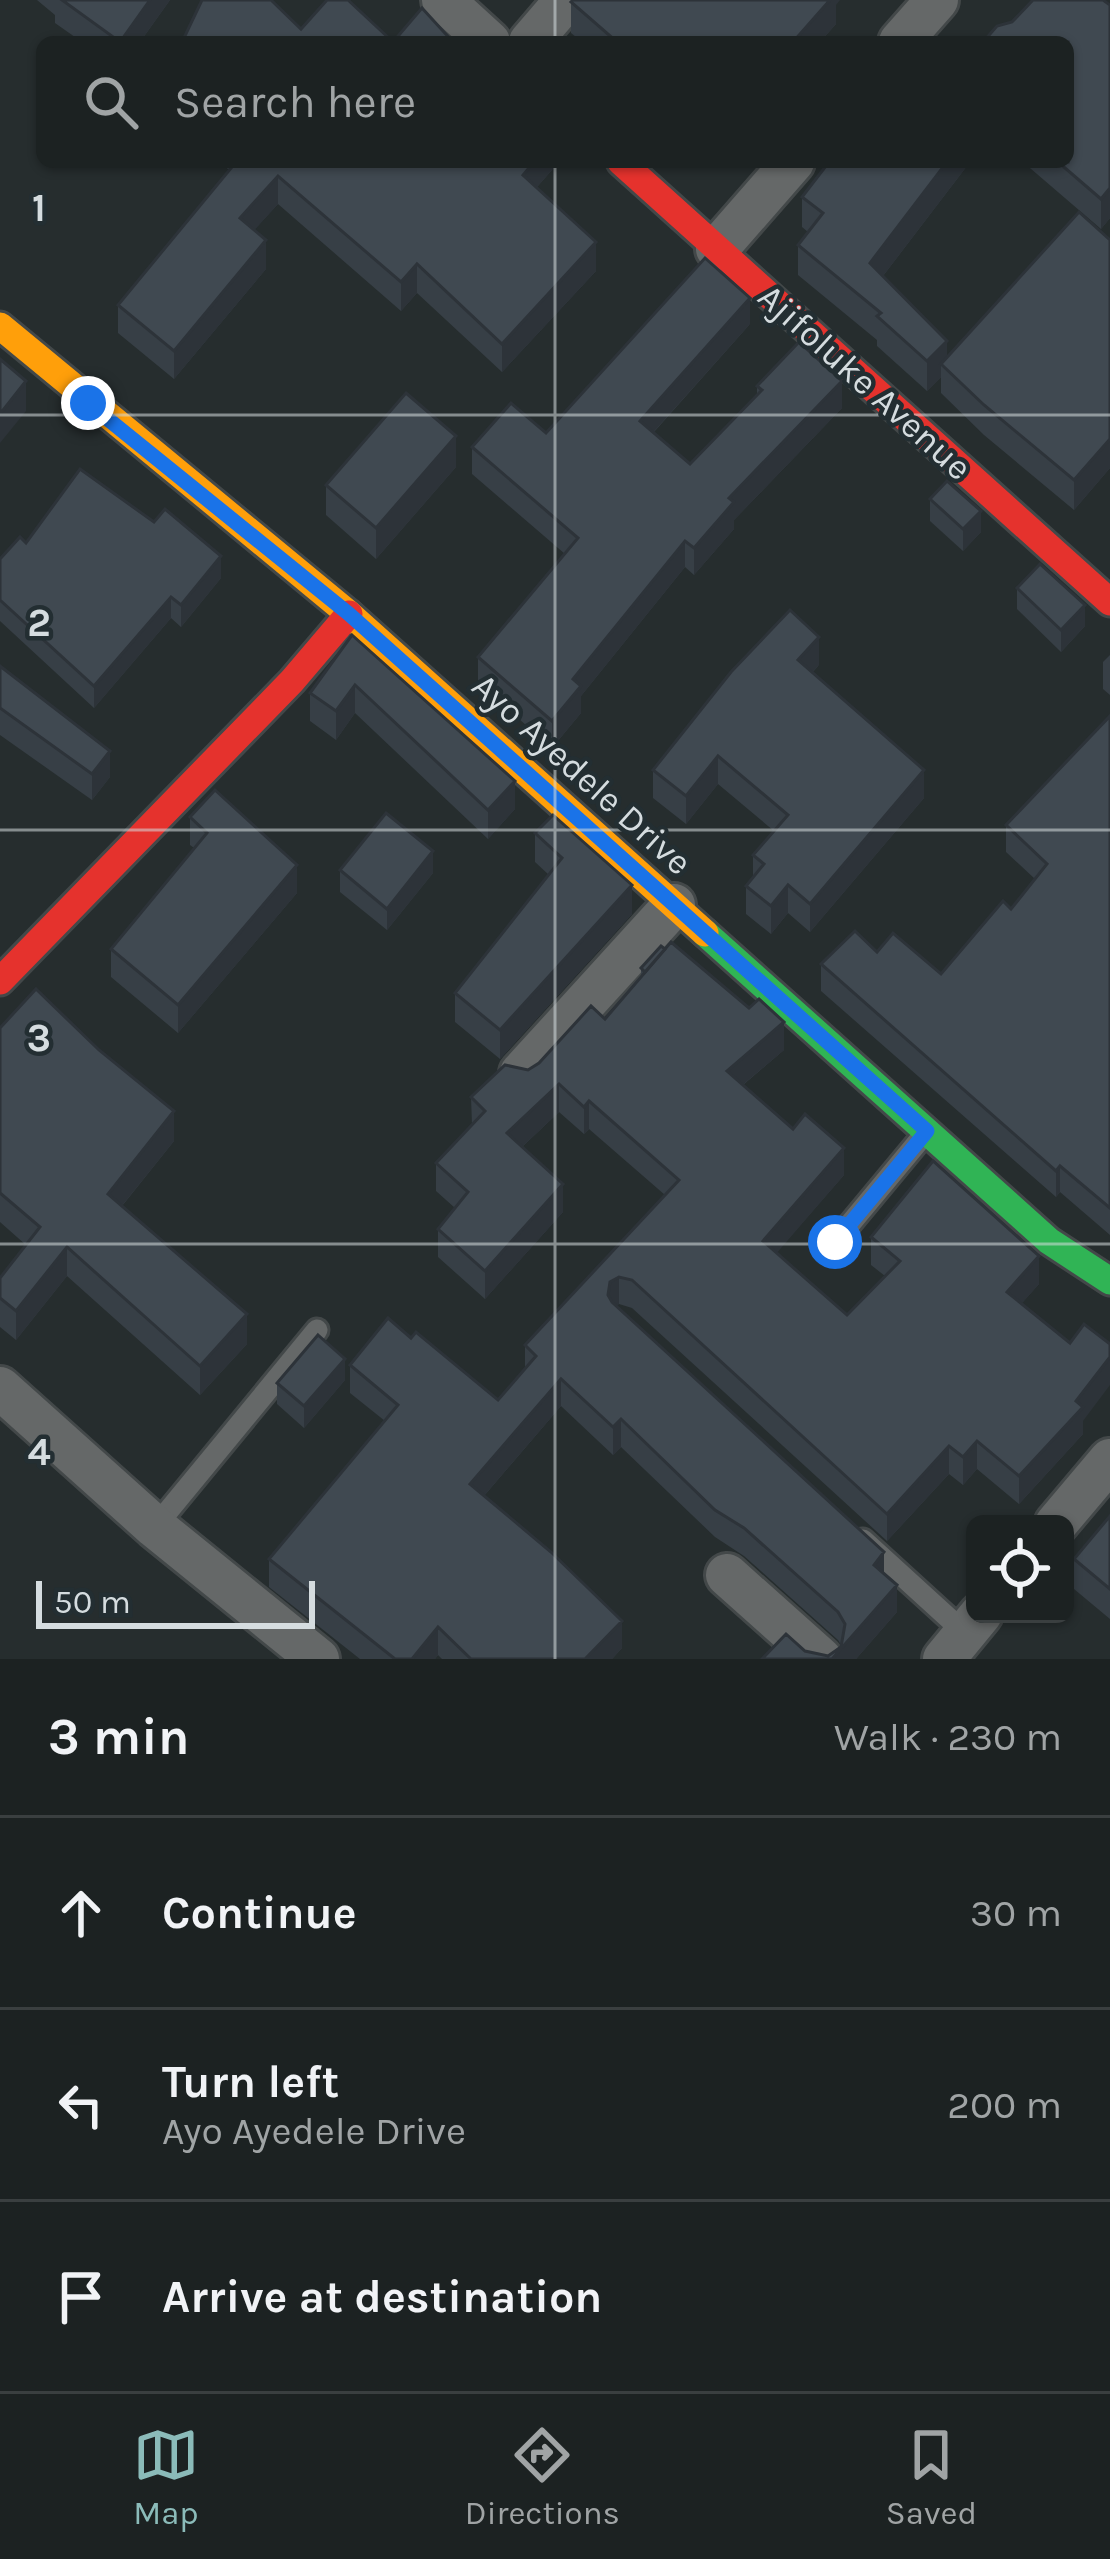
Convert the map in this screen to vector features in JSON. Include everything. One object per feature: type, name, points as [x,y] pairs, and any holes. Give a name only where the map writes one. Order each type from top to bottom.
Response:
[{"type":"street","points":[[443,0],[482,36]]},
{"type":"street","points":[[535,36],[566,0]]},
{"type":"street","points":[[905,36],[937,0]]},
{"type":"street","name":"Ajifoluke Avenue","points":[[628,168],[1110,602]]},
{"type":"street","points":[[717,249],[789,168]]},
{"type":"street","name":"Ayo Ayedele Drive","points":[[0,326],[349,614],[1049,1241],[1110,1281]]},
{"type":"street","points":[[0,981],[292,681],[349,614]]},
{"type":"street","points":[[520,1073],[674,905]]},
{"type":"street","points":[[0,1388],[154,1527],[318,1659]]},
{"type":"street","points":[[1064,1515],[1110,1460]]},
{"type":"street","points":[[728,1575],[821,1659]]},
{"type":"lane","points":[[835,1242],[927,1131]]},
{"type":"lane","points":[[154,1527],[317,1330]]},
{"type":"lane","points":[[845,1523],[963,1635]]},
{"type":"building","points":[[62,0],[150,0],[124,36],[112,36]]},
{"type":"building","points":[[202,0],[271,0],[301,29],[327,0],[348,0],[387,36],[185,36]]},
{"type":"building","points":[[830,0],[798,36],[610,36],[571,2]]},
{"type":"building","points":[[1033,0],[1103,0],[1110,5],[1110,188],[1101,199],[1065,168],[1074,168],[1074,36],[988,36],[997,26],[1012,22]]},
{"type":"building","points":[[422,8],[448,36],[398,36]]},
{"type":"building","points":[[231,168],[529,168],[523,175],[596,242],[502,344],[417,264],[401,282],[278,176],[240,218],[266,240],[174,351],[118,305]]},
{"type":"building","points":[[824,168],[942,168],[870,263],[947,341],[927,361],[877,316],[881,313],[798,245],[823,213],[802,197]]},
{"type":"building","points":[[1079,212],[1110,240],[1110,439],[1074,480],[941,364]]},
{"type":"building","points":[[705,258],[750,298],[640,421],[690,464],[762,390],[757,386],[799,342],[842,381],[729,498],[734,502],[694,548],[685,541],[573,679],[581,686],[552,721],[478,657],[578,538],[472,447],[511,403],[546,433]]},
{"type":"building","points":[[0,359],[26,381],[0,414]]},
{"type":"building","points":[[406,393],[456,436],[376,528],[326,485]]},
{"type":"building","points":[[80,469],[154,522],[165,509],[221,556],[181,605],[171,597],[94,686],[0,600],[0,559],[20,537],[26,543]]},
{"type":"building","points":[[947,481],[981,511],[963,529],[930,499]]},
{"type":"building","points":[[1040,564],[1085,605],[1061,630],[1017,588]]},
{"type":"building","points":[[790,610],[819,637],[798,660],[924,770],[810,904],[788,885],[771,906],[746,886],[764,864],[753,855],[788,815],[718,756],[686,796],[653,770],[731,672]]},
{"type":"building","points":[[352,635],[515,781],[488,810],[355,685],[336,711],[310,693]]},
{"type":"building","points":[[0,666],[110,751],[92,774],[0,708]]},
{"type":"building","points":[[1110,716],[1110,1208],[1060,1166],[1056,1171],[821,964],[855,931],[877,952],[893,933],[941,974],[1003,901],[1011,909],[1047,864],[1006,825]]},
{"type":"building","points":[[215,790],[297,865],[178,1005],[111,949],[207,833],[190,817]]},
{"type":"building","points":[[386,813],[433,851],[387,909],[340,870]]},
{"type":"building","points":[[553,815],[632,885],[500,1030],[455,993],[562,858],[535,833]]},
{"type":"building","points":[[671,942],[749,1008],[759,999],[784,1022],[727,1071],[793,1129],[805,1114],[844,1148],[763,1241],[847,1315],[900,1261],[871,1237],[933,1161],[1039,1256],[1007,1292],[1070,1343],[1084,1324],[1110,1344],[1110,1357],[1076,1401],[1083,1407],[1019,1476],[977,1441],[963,1457],[949,1446],[887,1514],[632,1280],[619,1277],[610,1282],[612,1302],[884,1552],[874,1565],[897,1585],[832,1659],[762,1659],[786,1634],[805,1651],[828,1656],[841,1647],[845,1624],[838,1612],[744,1528],[715,1510],[621,1419],[613,1427],[561,1379],[470,1484],[551,1552],[622,1621],[585,1659],[471,1659],[438,1627],[412,1659],[395,1659],[269,1559],[398,1405],[350,1365],[388,1318],[411,1338],[416,1332],[498,1400],[536,1356],[525,1345],[679,1180],[589,1101],[584,1107],[559,1084],[507,1133],[563,1184],[485,1271],[438,1229],[468,1192],[436,1163],[485,1111],[471,1097],[505,1065],[528,1070],[539,1063],[591,1006],[605,1019]]},
{"type":"building","points":[[661,946],[665,949],[645,972],[641,968]]},
{"type":"building","points":[[36,989],[99,1050],[174,1111],[108,1194],[247,1314],[200,1366],[67,1247],[16,1311],[0,1298],[0,1278],[40,1227],[0,1193],[0,1028]]},
{"type":"building","points":[[318,1335],[345,1359],[304,1406],[277,1383]]},
{"type":"building","points":[[1110,1516],[1110,1589],[1074,1559]]},
{"type":"traffic: fast","points":[[705,933],[1049,1241],[1110,1281]]},
{"type":"traffic: slow","points":[[0,326],[349,614],[705,933]]},
{"type":"traffic: jam","points":[[628,168],[1110,602]]},
{"type":"traffic: jam","points":[[0,981],[292,681],[349,614]]},
{"type":"route","points":[[88,403],[349,614],[927,1131],[835,1242]]}]
